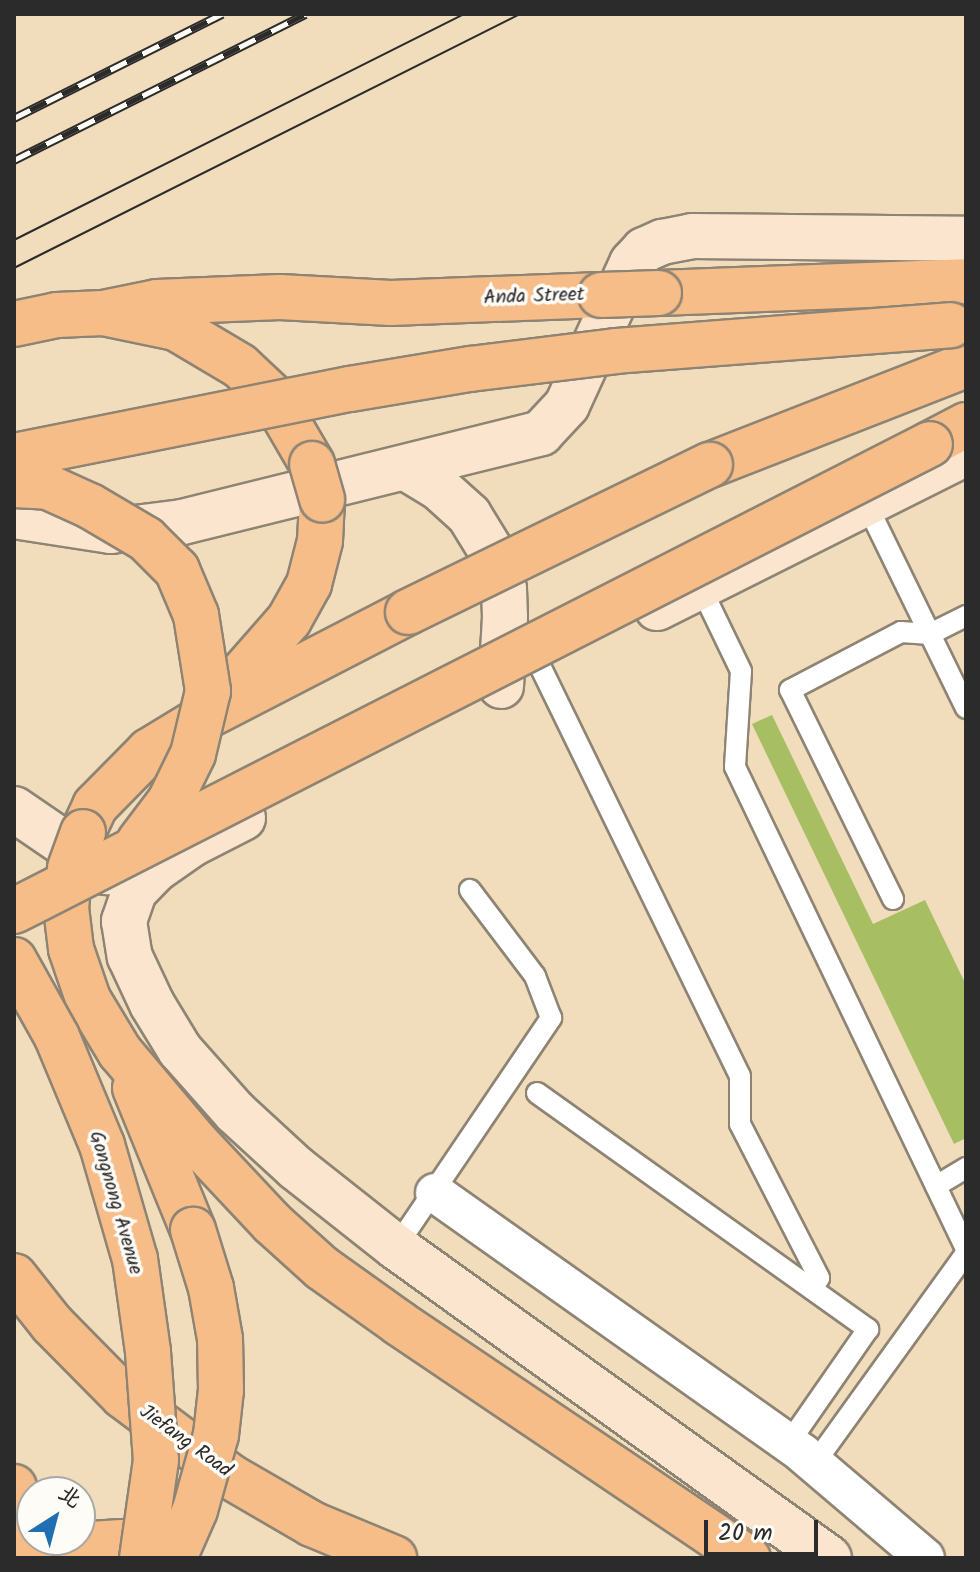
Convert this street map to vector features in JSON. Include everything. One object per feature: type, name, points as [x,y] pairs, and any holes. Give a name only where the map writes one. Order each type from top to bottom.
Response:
[{"type":"main road","name":"Anda Street","points":[[103,313],[157,302],[280,297],[391,303],[966,281]]},
{"type":"main road","points":[[14,324],[57,315],[103,313],[176,328],[240,366],[273,397],[317,482],[320,541],[309,584],[289,620],[203,718]]},
{"type":"main road","points":[[14,456],[350,389],[470,369],[616,351],[958,324]]},
{"type":"main road","points":[[14,1540],[44,1547],[132,1550],[176,1558],[216,1435],[221,1390],[220,1339],[211,1288],[193,1230],[120,1052],[88,999],[71,949],[66,908],[76,850],[95,806],[117,780],[149,751],[203,718],[408,612],[710,465],[966,365]]},
{"type":"main road","points":[[14,911],[954,441]]},
{"type":"main road","points":[[14,485],[48,487],[90,506],[146,539],[177,570],[196,615],[208,691],[193,754],[170,801],[132,850]]},
{"type":"main road","name":"Gongnong Avenue","points":[[14,960],[57,1037],[102,1145],[135,1259],[148,1352],[156,1460],[132,1550]]},
{"type":"main road","points":[[120,1052],[218,1166],[272,1223],[322,1268],[740,1551]]},
{"type":"main road","name":"Jiefang Road","points":[[14,1276],[52,1324],[123,1396],[231,1477],[312,1524],[394,1558]]},
{"type":"main road","points":[[14,1487],[31,1558]]},
{"type":"main road","points":[[96,1532],[132,1550]]},
{"type":"street","points":[[14,516],[88,530],[182,522],[541,433],[567,405],[632,263],[644,250],[662,242],[692,236],[966,239]]},
{"type":"street","points":[[829,1558],[396,1247],[296,1168],[235,1112],[180,1050],[152,1004],[130,957],[124,921],[134,892],[155,870],[192,844],[866,503],[954,441]]},
{"type":"street","points":[[406,468],[438,487],[469,515],[496,559],[504,589],[501,686]]},
{"type":"street","points":[[14,809],[134,892]]},
{"type":"street","points":[[435,1193],[801,1454],[925,1558]]},
{"type":"street","points":[[740,1551],[762,1508]]},
{"type":"lane","points":[[866,503],[966,708]]},
{"type":"lane","points":[[700,586],[741,671],[735,767],[966,1251],[801,1454]]},
{"type":"lane","points":[[893,899],[790,690],[901,632],[930,634],[966,616]]},
{"type":"lane","points":[[540,666],[740,1076],[740,1124],[819,1278],[812,1289]]},
{"type":"lane","points":[[396,1247],[551,1018],[535,976],[470,890]]},
{"type":"lane","points":[[537,1093],[868,1329],[801,1454]]},
{"type":"lane","points":[[936,1186],[966,1168]]},
{"type":"green space","points":[[772,715],[873,924],[925,900],[966,985],[966,1138],[954,1144],[752,724]]},
{"type":"tram line","points":[[14,240],[464,14]]},
{"type":"tram line","points":[[14,268],[520,14]]},
{"type":"railway","points":[[14,118],[222,14]]},
{"type":"railway","points":[[14,160],[306,14]]}]
